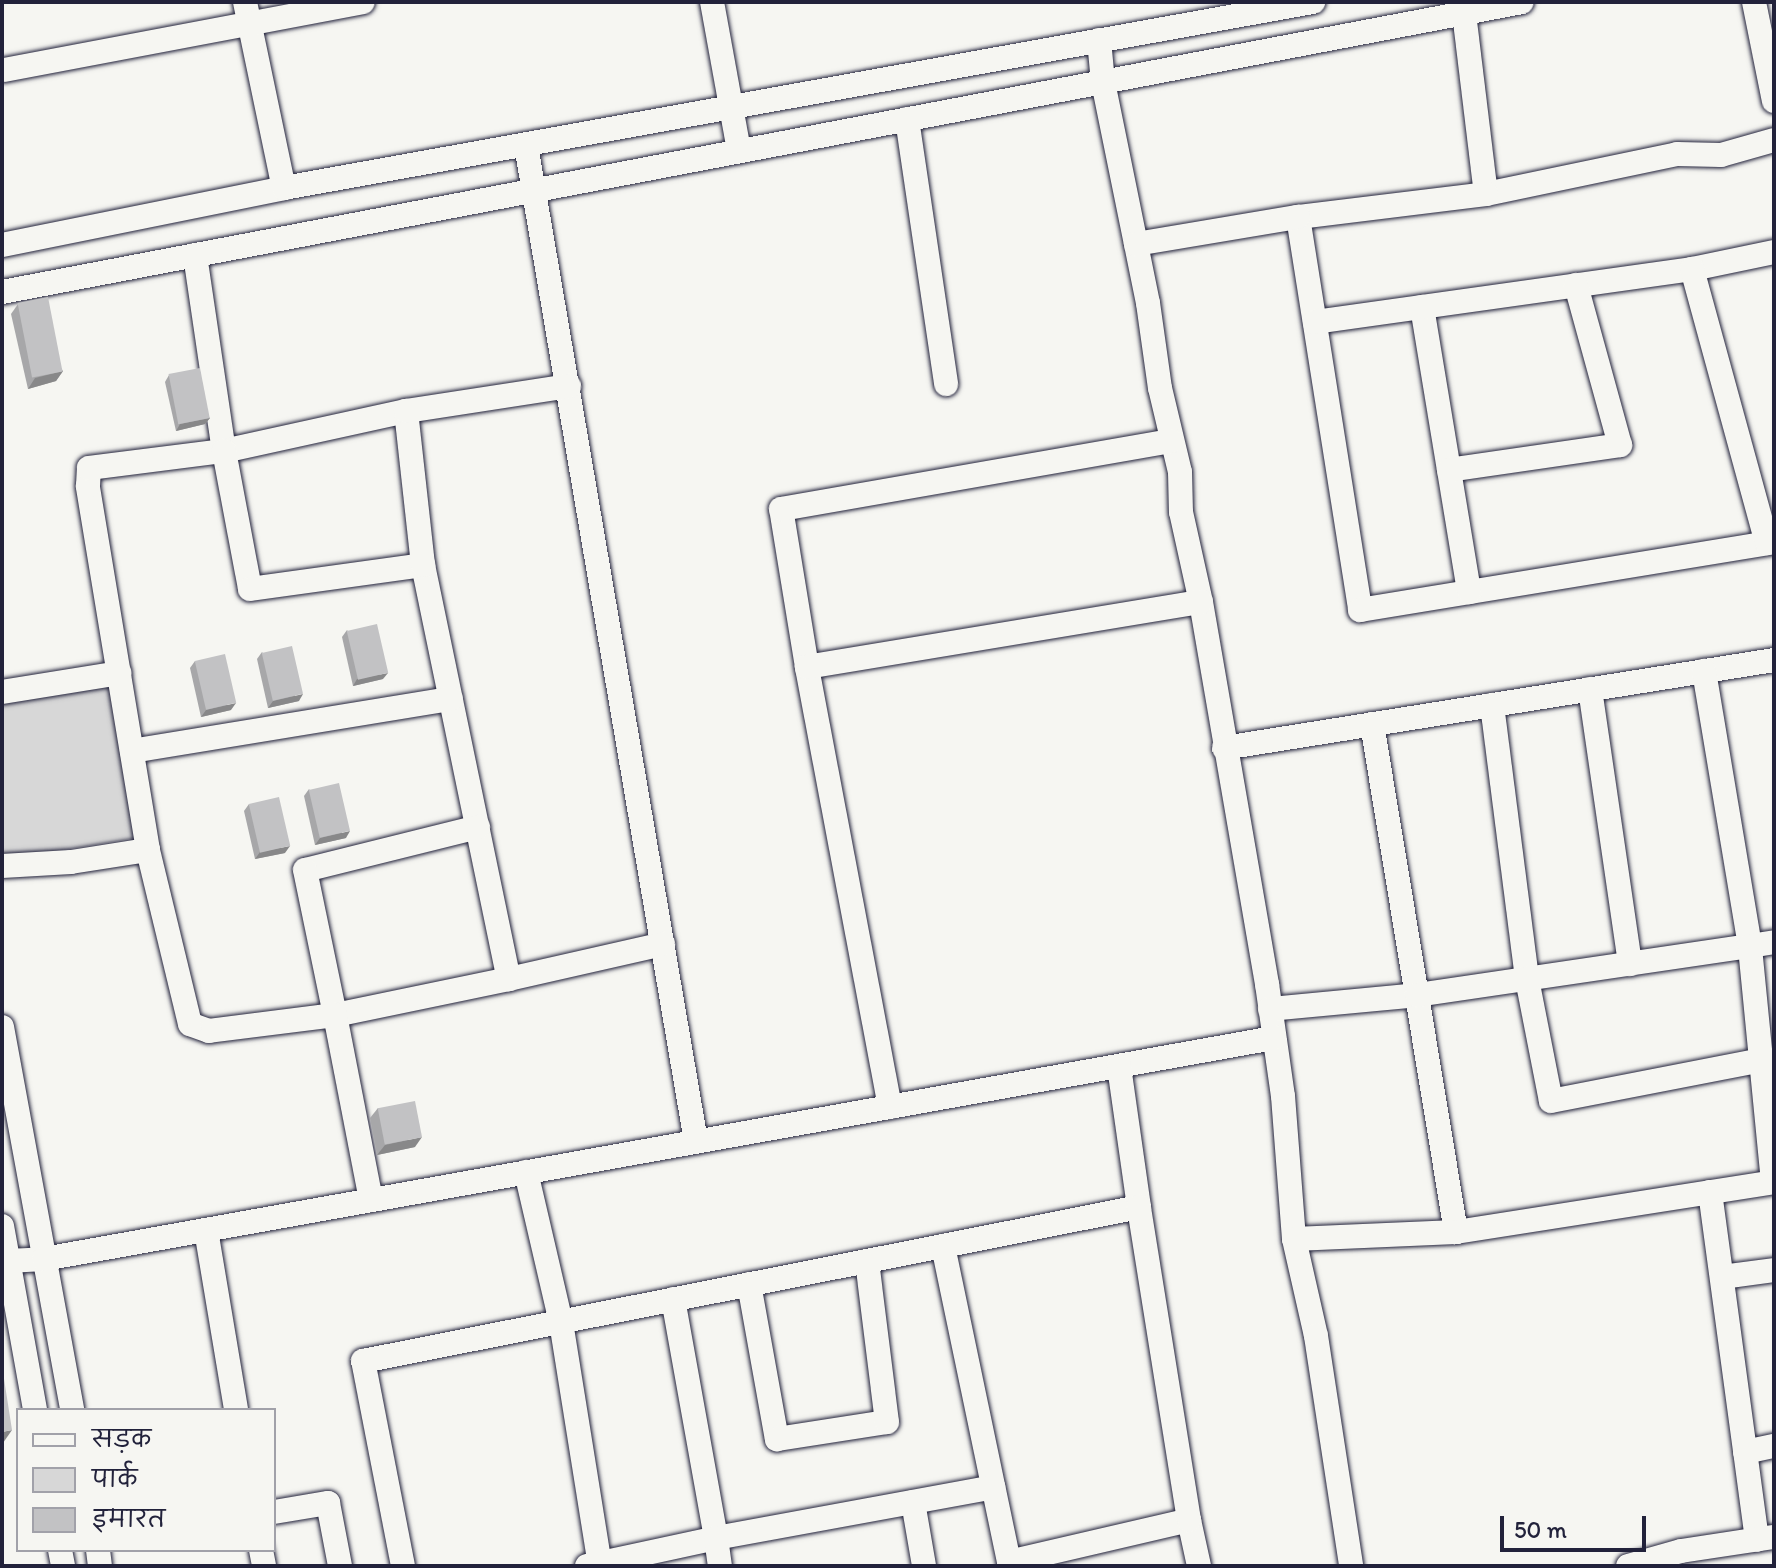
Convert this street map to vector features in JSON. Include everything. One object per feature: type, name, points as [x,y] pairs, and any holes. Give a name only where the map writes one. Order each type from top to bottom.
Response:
[{"type":"street","points":[[3,67],[247,12],[363,2]]},
{"type":"street","points":[[712,2],[739,151]]},
{"type":"street","points":[[2,245],[284,188],[1099,40],[1267,6],[1313,2]]},
{"type":"street","points":[[2,292],[1522,2]]},
{"type":"street","points":[[1754,2],[1774,101]]},
{"type":"street","points":[[247,12],[284,188]]},
{"type":"street","points":[[1464,13],[1486,194]]},
{"type":"street","points":[[1099,40],[1103,82],[1171,441],[1180,472],[1181,512],[1201,602],[1270,1009],[1293,1193],[1294,1239],[1316,1336],[1351,1566]]},
{"type":"street","points":[[907,119],[946,384]]},
{"type":"street","points":[[1136,244],[1298,217],[1486,194],[1519,185],[1600,173],[1677,154],[1721,155],[1774,140]]},
{"type":"street","points":[[526,145],[696,1142]]},
{"type":"street","points":[[1298,217],[1360,610],[1771,542],[1692,269]]},
{"type":"street","points":[[1315,322],[1692,269],[1774,252]]},
{"type":"street","points":[[195,255],[224,451],[250,589],[423,565]]},
{"type":"street","points":[[1449,470],[1620,445],[1576,285]]},
{"type":"street","points":[[1422,307],[1469,592]]},
{"type":"street","points":[[569,386],[406,411],[224,451],[89,468],[88,486],[148,850],[190,1024],[209,1031],[335,1015],[663,944]]},
{"type":"street","points":[[406,411],[423,565],[509,979]]},
{"type":"street","points":[[890,1107],[807,667],[781,509],[1171,441]]},
{"type":"street","points":[[807,667],[1201,602]]},
{"type":"street","points":[[1224,748],[1774,660]]},
{"type":"street","points":[[1294,1239],[1456,1232],[1774,1182],[1761,1060],[1762,944],[1704,671]]},
{"type":"street","points":[[2,692],[119,673]]},
{"type":"street","points":[[1590,689],[1630,964]]},
{"type":"street","points":[[132,751],[451,699]]},
{"type":"street","points":[[1492,705],[1527,979],[1551,1101],[1761,1060]]},
{"type":"street","points":[[1372,724],[1456,1232]]},
{"type":"street","points":[[371,1200],[305,870],[478,827]]},
{"type":"street","points":[[2,866],[71,862],[148,850]]},
{"type":"street","points":[[1270,1009],[1417,995],[1762,944]]},
{"type":"street","points":[[2,1027],[72,1408]]},
{"type":"street","points":[[8,1261],[44,1259],[1274,1038]]},
{"type":"street","points":[[1119,1066],[1189,1520],[1199,1566]]},
{"type":"street","points":[[526,1172],[561,1322],[595,1565],[716,1538],[993,1487]]},
{"type":"street","points":[[1639,1565],[1681,1551],[1765,1539],[1745,1452],[1710,1192]]},
{"type":"street","points":[[403,1566],[363,1361],[1139,1207]]},
{"type":"street","points":[[2,1226],[35,1408]]},
{"type":"street","points":[[206,1230],[236,1408]]},
{"type":"street","points":[[943,1246],[1009,1564],[1088,1555],[1189,1520]]},
{"type":"street","points":[[749,1284],[777,1439],[887,1422],[867,1261]]},
{"type":"street","points":[[1722,1277],[1774,1270]]},
{"type":"street","points":[[673,1299],[720,1566]]},
{"type":"street","points":[[1745,1452],[1774,1446]]},
{"type":"street","points":[[913,1502],[924,1566]]},
{"type":"street","points":[[276,1512],[328,1503],[340,1566]]},
{"type":"green space","points":[[109,684],[135,838],[2,860],[2,702]]},
{"type":"building","points":[[48,297],[63,372],[32,378],[18,303]]},
{"type":"building","points":[[200,368],[210,418],[178,424],[169,374]]},
{"type":"building","points":[[377,624],[388,673],[358,680],[347,631]]},
{"type":"building","points":[[292,646],[303,694],[273,701],[262,653]]},
{"type":"building","points":[[225,654],[236,703],[206,710],[195,661]]},
{"type":"building","points":[[339,783],[350,831],[320,838],[309,790]]},
{"type":"building","points":[[279,797],[290,846],[260,853],[249,804]]},
{"type":"building","points":[[415,1101],[422,1137],[385,1145],[378,1108]]},
{"type":"building","points":[[2,1366],[12,1430],[2,1432]]}]
